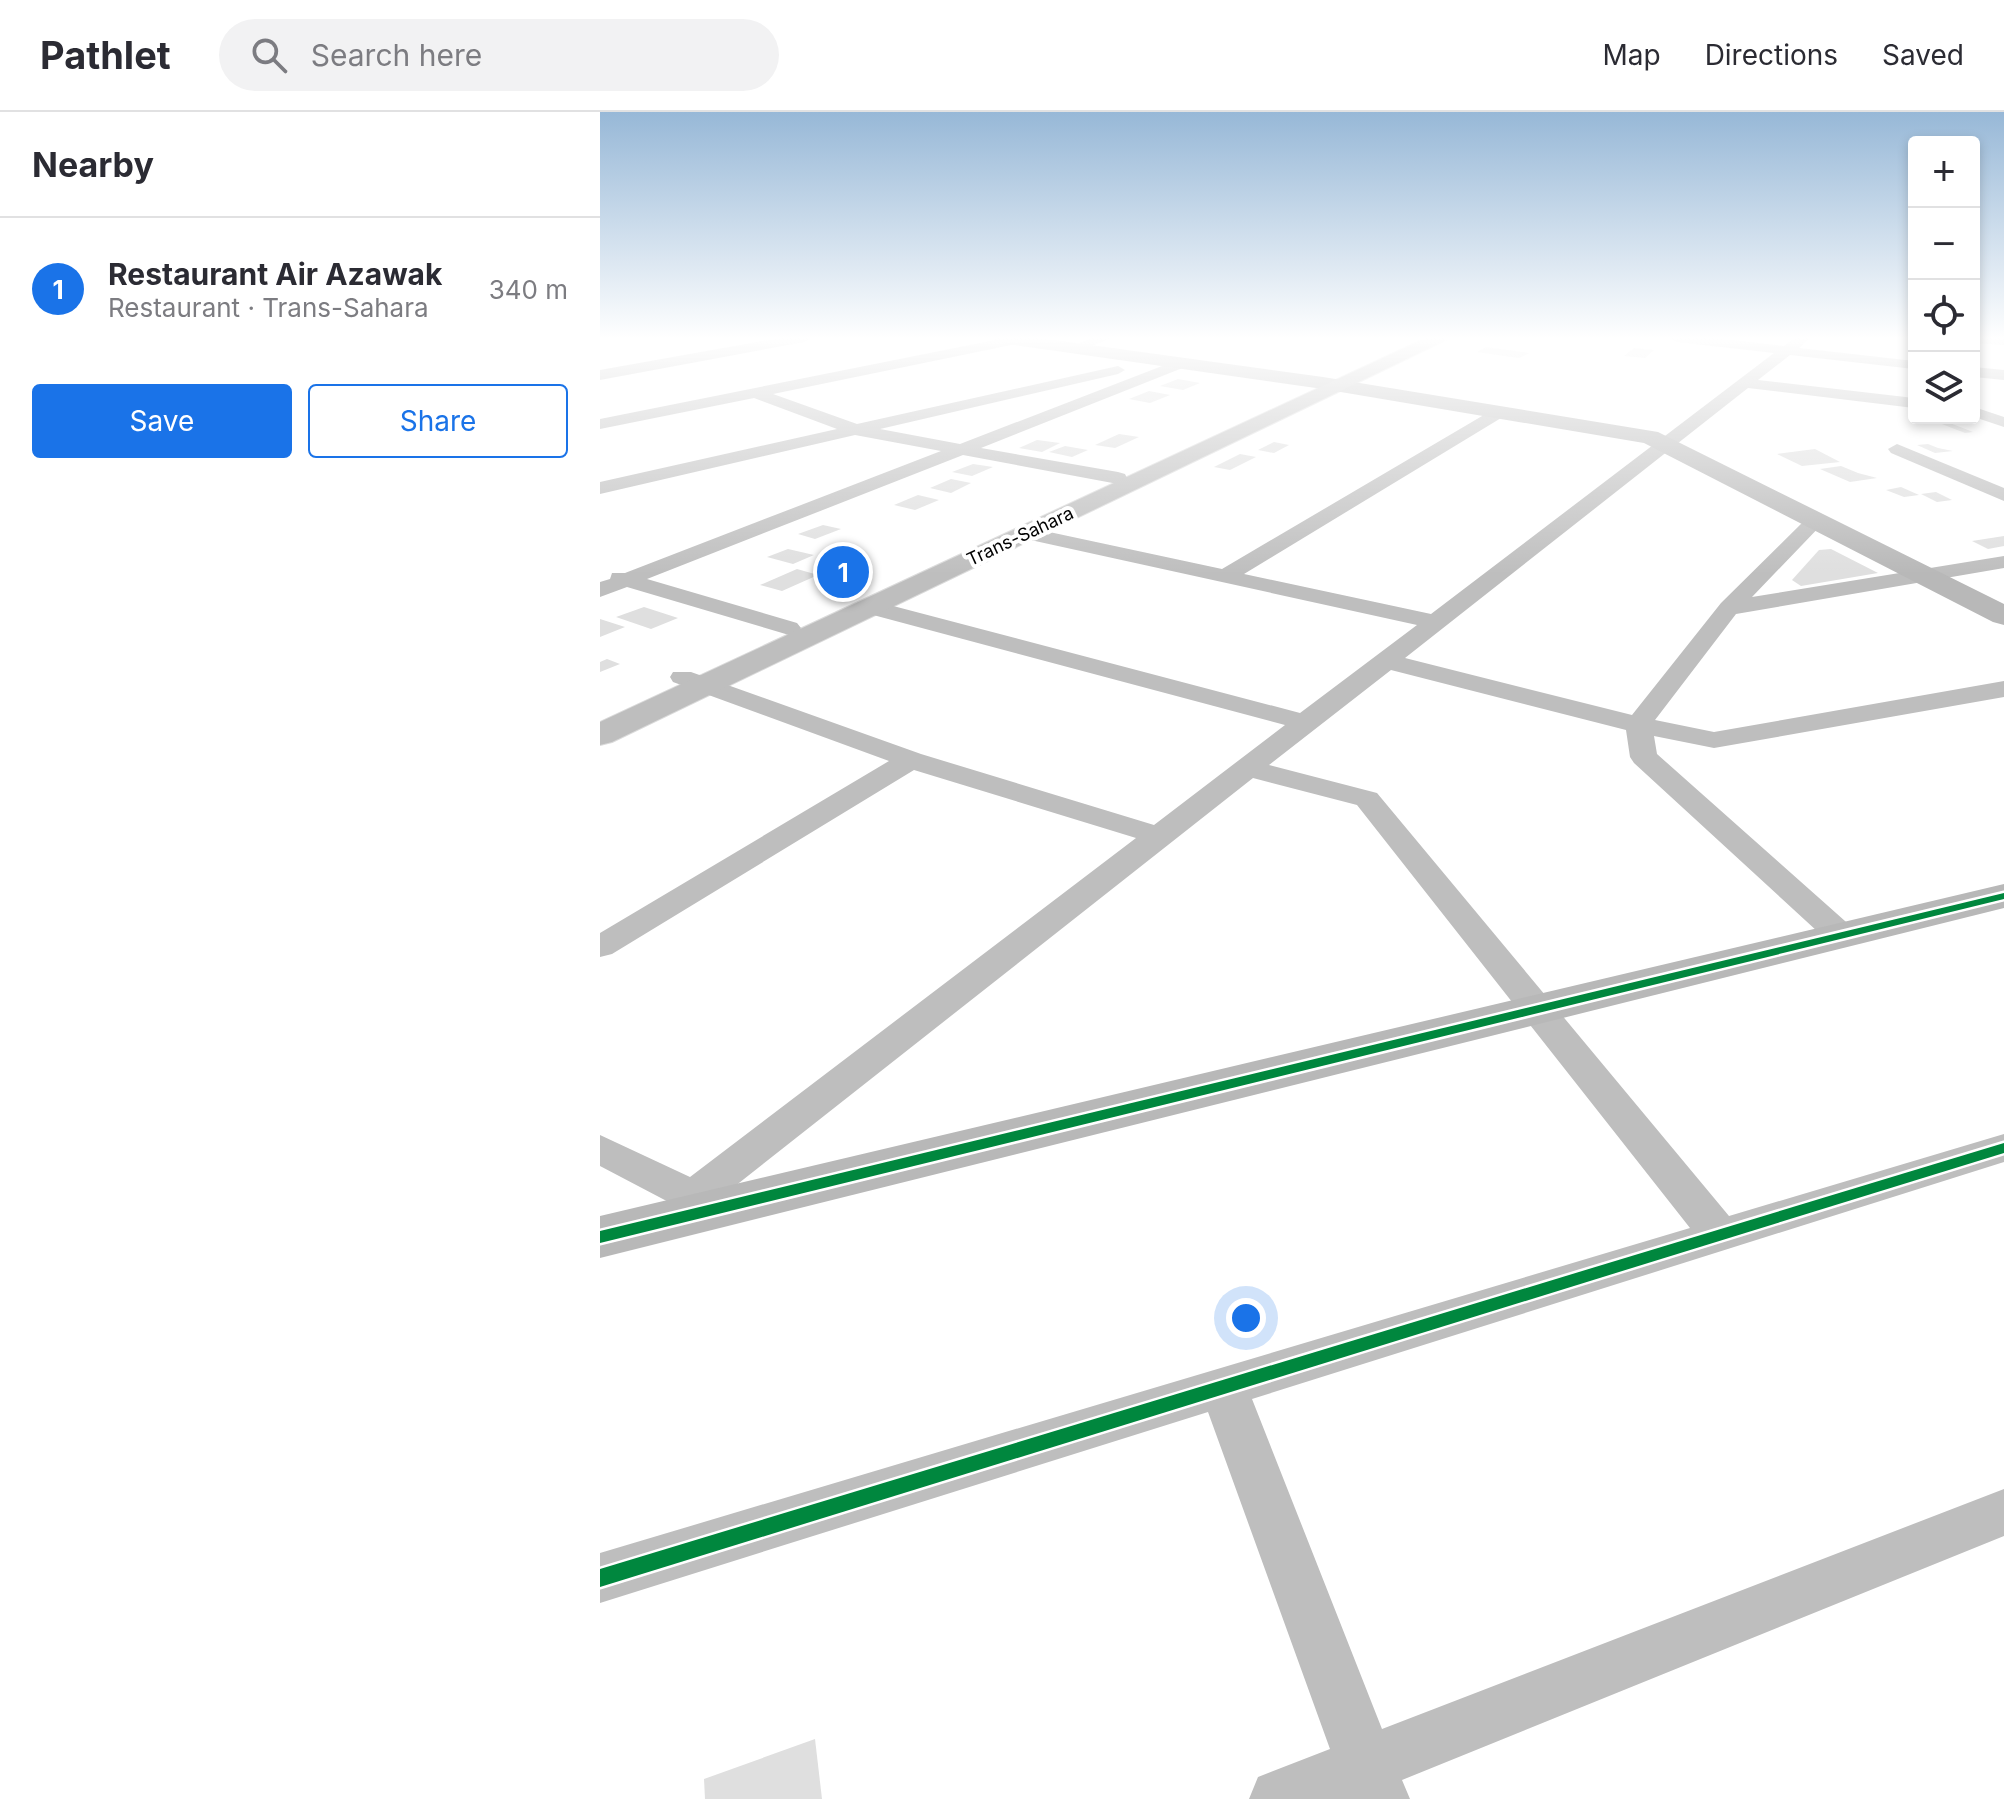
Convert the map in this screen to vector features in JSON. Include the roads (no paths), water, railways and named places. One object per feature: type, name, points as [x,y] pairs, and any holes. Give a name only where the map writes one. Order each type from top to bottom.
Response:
[{"type":"main road","name":"Trans-Sahara","points":[[600,735],[789,628],[1258,417]]},
{"type":"main road","name":"Trans-Sahara","points":[[600,714],[693,681],[870,607],[1266,417]]},
{"type":"street","points":[[600,424],[635,417]]},
{"type":"street","points":[[820,417],[856,430],[1118,478]]},
{"type":"street","points":[[600,488],[914,417]]},
{"type":"street","points":[[600,590],[1044,417]]},
{"type":"street","points":[[1224,577],[1492,417]]},
{"type":"street","points":[[1528,417],[1650,437],[2004,616]]},
{"type":"street","points":[[705,1203],[1159,836],[1701,417]]},
{"type":"street","points":[[1897,449],[2004,495]]},
{"type":"street","points":[[1815,521],[1729,608],[1638,725],[1644,757],[1842,936]]},
{"type":"street","points":[[1026,533],[1435,622]]},
{"type":"street","points":[[1729,608],[2004,562]]},
{"type":"street","points":[[600,572],[789,628]]},
{"type":"street","points":[[870,607],[1306,723]]},
{"type":"street","points":[[1386,661],[1638,725],[1714,740],[2004,689]]},
{"type":"street","points":[[693,681],[911,760],[1159,836]]},
{"type":"street","points":[[600,947],[911,760]]},
{"type":"street","points":[[1247,768],[1367,799],[1720,1235]]},
{"type":"street","points":[[600,1237],[705,1203],[1538,1009],[2004,896]]},
{"type":"street","points":[[600,1578],[2004,1148]]},
{"type":"street","points":[[600,1149],[705,1203]]},
{"type":"street","points":[[1223,1387],[1372,1782]]},
{"type":"street","points":[[1280,1799],[1372,1782],[2004,1512]]},
{"type":"place","name":"Restaurant Air Azawak","points":[[843,572]]}]
